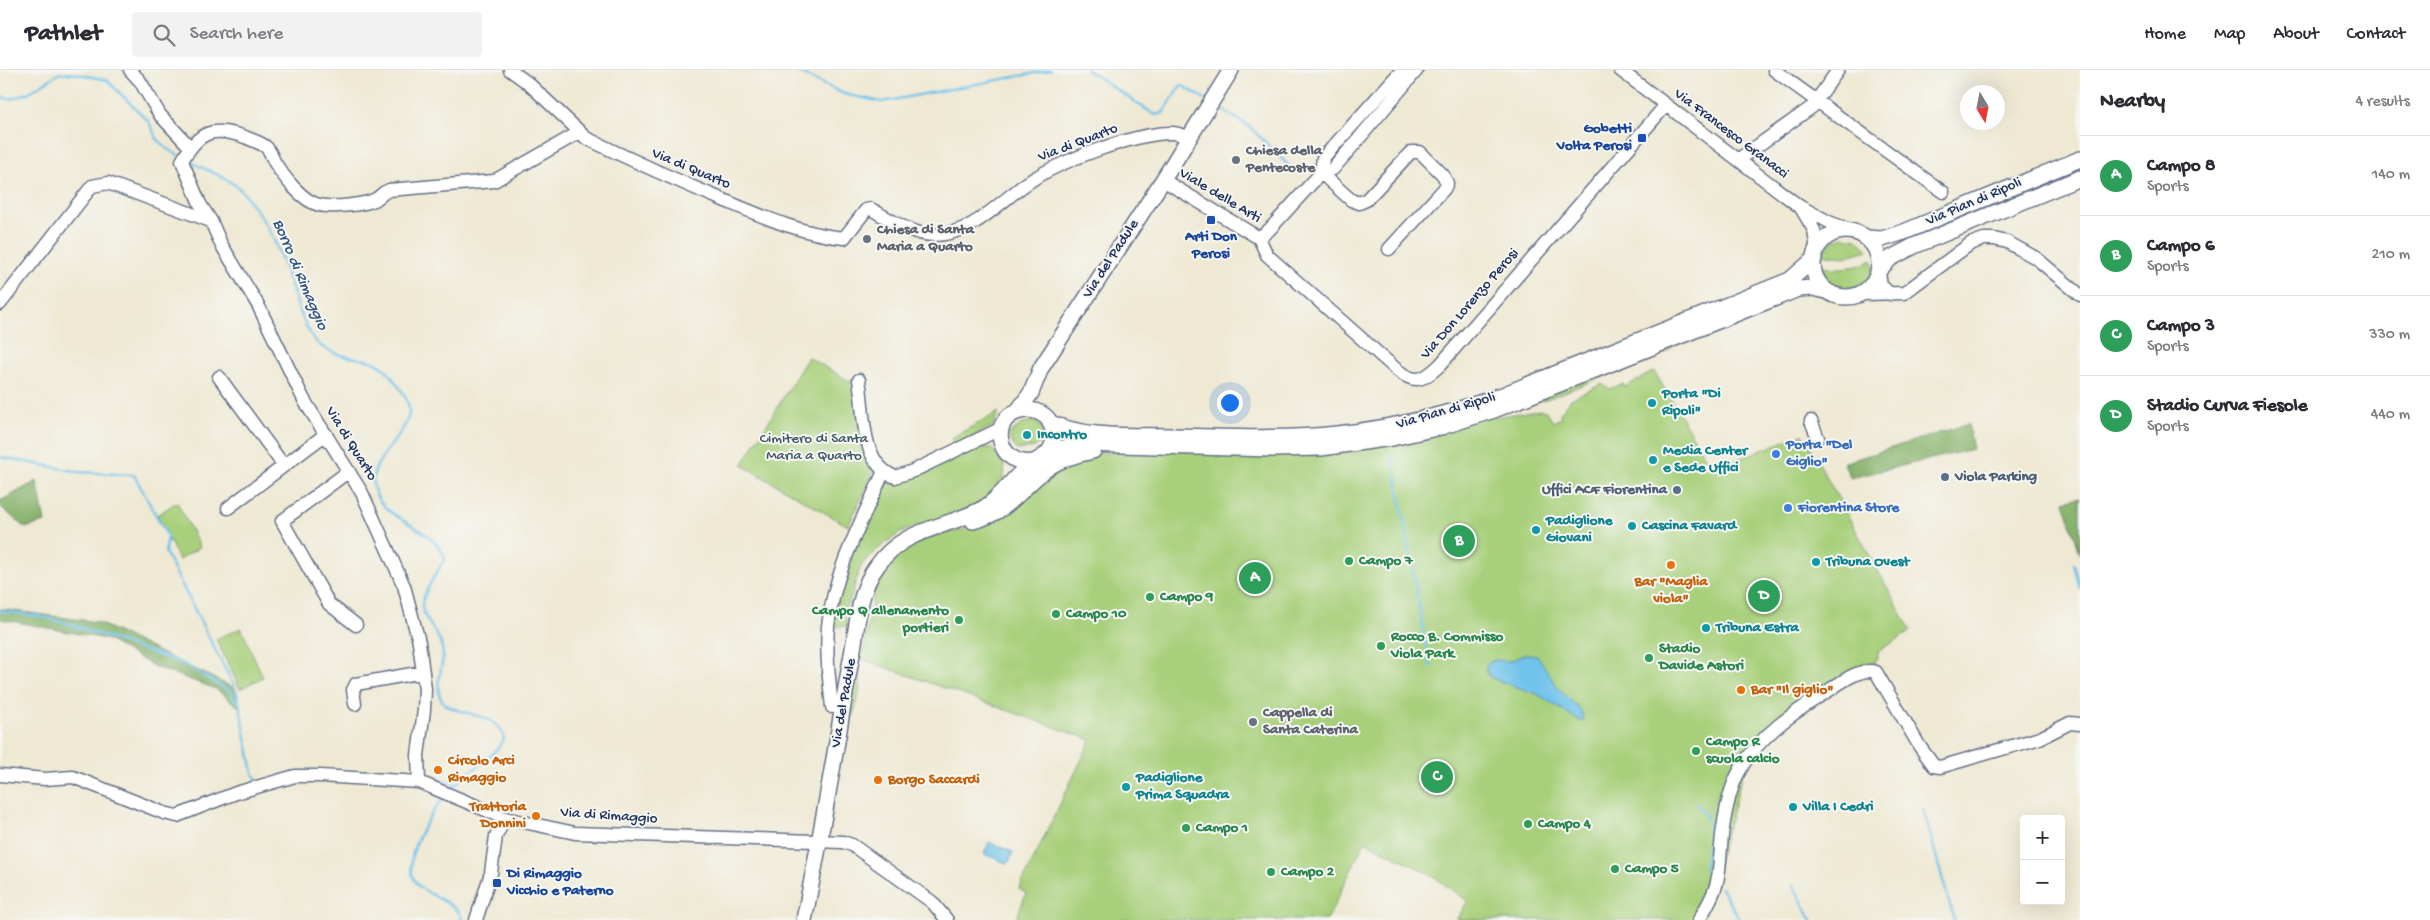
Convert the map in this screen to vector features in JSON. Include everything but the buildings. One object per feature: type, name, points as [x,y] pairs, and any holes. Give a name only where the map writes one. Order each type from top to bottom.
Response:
[{"type":"main road","name":"Via del Padule","points":[[1002,428],[1009,417],[1017,412],[1036,382],[1041,368],[1163,180],[1230,70]]},
{"type":"main road","name":"Via Pian di Ripoli","points":[[1050,422],[1084,434],[1284,438],[1336,435],[1413,422],[1500,396],[1790,280],[1832,235],[1844,231],[1882,239],[1904,232],[2080,159]]},
{"type":"main road","name":"Via Pian di Ripoli","points":[[1049,452],[1082,444],[1273,449],[1321,448],[1392,438],[1441,427],[1494,410],[1798,289],[1813,288],[1844,298],[1863,294],[1873,285],[1879,271],[1891,258],[1914,246],[2080,178]]},
{"type":"main road","points":[[1861,235],[1878,252],[1879,271]]},
{"type":"main road","points":[[1815,254],[1814,274],[1826,291]]},
{"type":"main road","name":"Via del Padule","points":[[1036,382],[1038,412]]},
{"type":"main road","points":[[1017,412],[1025,410],[1038,412],[1050,422],[1054,437],[1049,452]]},
{"type":"main road","points":[[1002,428],[1010,472],[1006,489]]},
{"type":"main road","name":"Via Pian di Ripoli","points":[[940,525],[969,522],[990,516],[1007,506],[1039,475],[1058,462],[1077,454],[1120,446]]},
{"type":"main road","name":"Via del Padule","points":[[1006,451],[1021,462],[1034,462]]},
{"type":"main road","name":"Via del Padule","points":[[804,920],[846,682],[867,583],[877,565],[904,539],[984,507],[1034,462],[1049,452]]},
{"type":"street","points":[[130,70],[140,81],[160,115],[190,146],[206,133],[219,131],[238,135],[267,147],[276,164],[304,196],[319,205],[357,205],[376,199],[389,190],[477,184],[494,180],[580,132],[528,83],[510,70]]},
{"type":"street","name":"Viale delle Arti","points":[[1321,173],[1323,158],[1402,70]]},
{"type":"street","name":"Viale delle Arti","points":[[1163,180],[1259,238],[1269,230],[1321,173],[1333,169],[1417,70]]},
{"type":"street","name":"Via Francesco Granacci","points":[[1620,70],[1799,206],[1831,223],[1861,235]]},
{"type":"street","points":[[1774,70],[1816,102],[1944,192]]},
{"type":"street","points":[[1739,159],[1797,120],[1816,102],[1838,70]]},
{"type":"street","name":"Via Don Lorenzo Perosi","points":[[1259,238],[1266,255],[1397,370],[1408,378],[1424,378],[1440,365],[1666,105]]},
{"type":"street","name":"Via di Quarto","points":[[580,132],[586,138],[654,172],[737,206],[801,230],[844,238],[866,210],[872,209],[919,233],[934,235],[961,230],[984,218],[1034,178],[1057,166],[1124,142],[1157,134],[1171,133],[1189,138]]},
{"type":"street","name":"Via di Quarto","points":[[190,146],[182,161],[200,204],[211,220],[221,244],[281,347],[304,400],[362,492],[404,586],[419,642],[423,672],[424,710],[418,755],[419,782]]},
{"type":"street","points":[[1321,173],[1351,200],[1359,204],[1366,200],[1412,152],[1420,152],[1443,175],[1447,183],[1444,189],[1389,249]]},
{"type":"street","points":[[0,304],[92,186],[108,183],[211,220]]},
{"type":"street","name":"Via Francesco Granacci","points":[[1799,206],[1814,230],[1815,254]]},
{"type":"street","points":[[1863,294],[1876,292],[1890,294],[1908,290],[1975,242],[1994,239],[2007,242],[2036,258],[2080,295]]},
{"type":"street","points":[[1879,271],[1881,285],[1890,294]]},
{"type":"street","points":[[219,377],[284,466]]},
{"type":"street","points":[[859,380],[869,448],[883,469]]},
{"type":"street","points":[[1811,421],[1812,440]]},
{"type":"street","name":"Via del Padule","points":[[832,707],[827,649],[828,625],[837,582],[883,469],[895,477],[900,477],[960,450],[1002,428]]},
{"type":"street","points":[[228,508],[326,434]]},
{"type":"street","name":"Via del Padule","points":[[960,450],[983,443],[1006,451]]},
{"type":"street","points":[[348,471],[282,521],[329,604],[356,625]]},
{"type":"street","points":[[1700,920],[1718,879],[1723,828],[1731,791],[1740,770],[1770,732],[1805,706],[1847,680],[1871,670],[1876,672],[1920,747],[1934,766],[1940,767],[2040,738],[2070,723],[2080,724]]},
{"type":"street","points":[[355,704],[352,690],[356,684],[423,672]]},
{"type":"street","name":"Via di Rimaggio","points":[[0,775],[45,779],[73,777],[164,813],[178,816],[236,793],[295,776],[419,782],[438,788],[505,818],[575,833],[819,842]]},
{"type":"street","points":[[476,920],[491,873],[496,836],[505,818]]},
{"type":"street","points":[[819,842],[852,845],[932,902],[947,920]]},
{"type":"green space","points":[[1844,237],[1857,239],[1868,250],[1844,257],[1821,254],[1832,241]]},
{"type":"green space","points":[[1872,260],[1871,274],[1866,283],[1857,289],[1846,291],[1835,289],[1826,284],[1820,276],[1820,265],[1846,268]]},
{"type":"green space","points":[[1680,341],[1668,351],[1544,400],[1519,404]]},
{"type":"green space","name":"Cimitero di Santa Maria a Quarto","points":[[808,357],[858,386],[877,466],[848,526],[742,465]]},
{"type":"green space","name":"Rocco B. Commisso Viola Park","points":[[1654,371],[1712,469],[1803,434],[1911,631],[1879,651],[1874,665],[1769,731],[1759,733],[1753,738],[1713,879],[1695,920],[1456,920],[1468,901],[1428,873],[1365,841],[1327,920],[1016,920],[1026,893],[1019,889],[1091,740],[862,659],[874,591],[883,572],[899,553],[918,540],[975,527],[1063,466],[1094,454],[1494,417],[1540,410],[1546,411],[1553,422],[1561,418],[1560,413],[1572,398],[1602,384],[1609,389],[1623,384],[1625,387]]},
{"type":"green space","points":[[999,412],[993,426],[954,446],[951,438]]},
{"type":"green space","points":[[1030,421],[1039,424],[1045,438],[1035,447],[1017,450],[1010,440],[1009,434],[1020,425]]},
{"type":"green space","points":[[1968,424],[1973,449],[1851,478],[1843,463]]},
{"type":"green space","points":[[979,447],[991,448],[1004,464],[1003,480],[994,492],[981,502],[964,510],[897,535],[878,549],[862,565],[848,605],[844,607],[844,615],[848,626],[832,627],[842,575],[883,477],[912,477]]},
{"type":"green space","points":[[37,481],[45,522],[25,528],[0,506],[0,501]]},
{"type":"green space","points":[[2080,497],[2080,554],[2064,501]]},
{"type":"green space","points":[[177,502],[200,547],[179,560],[157,515]]},
{"type":"green space","points":[[0,609],[97,622],[234,688],[240,708],[216,689],[155,667],[106,639],[0,619]]},
{"type":"green space","points":[[241,628],[263,677],[240,689],[216,639]]},
{"type":"green space","points":[[854,671],[858,671],[860,677],[859,693],[854,713],[843,735]]},
{"type":"water","points":[[1526,654],[1537,655],[1558,688],[1581,711],[1584,720],[1580,721],[1537,694],[1491,678],[1486,670],[1487,664],[1495,660],[1510,661]]},
{"type":"water","points":[[989,842],[1013,852],[1008,864],[984,854]]},
{"type":"waterway","points":[[793,70],[844,94],[882,102],[1051,70]]},
{"type":"waterway","points":[[1087,70],[1155,115],[1163,113],[1181,85],[1207,100]]},
{"type":"waterway","name":"Borro di Rimaggio","points":[[0,97],[11,99],[28,93],[60,73],[79,74],[107,80],[149,122],[157,139],[167,149],[178,155]]},
{"type":"waterway","points":[[1216,106],[1250,127],[1293,170]]},
{"type":"waterway","name":"Borro di Rimaggio","points":[[189,161],[239,188],[260,216],[276,245],[305,324],[317,343],[341,355],[367,360],[382,366],[397,384],[407,401],[409,414],[405,425],[376,468],[373,480],[375,492],[380,502],[388,510],[430,538],[439,547],[445,558],[427,589],[422,602],[423,613],[437,635],[442,648],[443,656],[438,687],[441,699],[452,708],[479,716],[495,724],[501,730],[504,739],[486,760],[450,790]]},
{"type":"waterway","points":[[0,457],[79,472],[134,475],[168,537],[165,552],[237,692],[253,773],[259,783]]},
{"type":"waterway","points":[[1393,457],[1395,468]]},
{"type":"waterway","points":[[1396,474],[1426,647]]},
{"type":"waterway","points":[[2074,564],[2080,588]]},
{"type":"waterway","points":[[0,611],[44,617],[72,625],[184,664],[229,691],[236,701]]},
{"type":"waterway","points":[[1427,654],[1431,667]]},
{"type":"waterway","points":[[427,780],[448,780],[455,785]]},
{"type":"waterway","name":"Borro di Rimaggio","points":[[445,796],[418,838],[411,863],[412,874],[417,884],[422,888],[456,909],[462,920]]},
{"type":"waterway","points":[[1697,805],[1703,811],[1709,827],[1705,869],[1709,875]]},
{"type":"waterway","points":[[1923,809],[1954,920]]},
{"type":"waterway","points":[[1793,885],[1812,920]]},
{"type":"waterway","points":[[1721,888],[1740,920]]},
{"type":"place","name":"Gobetti Volta Perosi","points":[[1642,138]]},
{"type":"place","name":"Chiesa della Pentecoste","points":[[1236,160]]},
{"type":"place","name":"Arti Don Perosi","points":[[1211,220]]},
{"type":"place","name":"Chiesa di Santa Maria a Quarto","points":[[867,239]]},
{"type":"place","name":"Porta \"Di Ripoli\"","points":[[1652,403]]},
{"type":"place","name":"Incontro","points":[[1027,435]]},
{"type":"place","name":"Porta \"Del Giglio\"","points":[[1776,454]]},
{"type":"place","name":"Media Center e Sede Uffici","points":[[1653,460]]},
{"type":"place","name":"Viola Parking","points":[[1945,477]]},
{"type":"place","name":"Uffici ACF Fiorentina","points":[[1677,490]]},
{"type":"place","name":"Fiorentina Store","points":[[1788,508]]},
{"type":"place","name":"Cascina Favard","points":[[1632,526]]},
{"type":"place","name":"Padiglione Giovani","points":[[1536,530]]},
{"type":"place","name":"Campo 6","points":[[1459,541]]},
{"type":"place","name":"Campo 7","points":[[1349,561]]},
{"type":"place","name":"Tribuna Ovest","points":[[1816,562]]},
{"type":"place","name":"Bar \"Maglia viola\"","points":[[1671,565]]},
{"type":"place","name":"Campo 8","points":[[1255,578]]},
{"type":"place","name":"Stadio Curva Fiesole","points":[[1764,596]]},
{"type":"place","name":"Campo 9","points":[[1150,597]]},
{"type":"place","name":"Campo 10","points":[[1056,614]]},
{"type":"place","name":"Campo Q allenamento portieri","points":[[959,620]]},
{"type":"place","name":"Tribuna Estra","points":[[1706,628]]},
{"type":"place","name":"Rocco B. Commisso Viola Park","points":[[1381,646]]},
{"type":"place","name":"Stadio Davide Astori","points":[[1649,658]]},
{"type":"place","name":"Bar \"Il giglio\"","points":[[1741,690]]},
{"type":"place","name":"Cappella di Santa Caterina","points":[[1253,722]]},
{"type":"place","name":"Campo R scuola calcio","points":[[1696,751]]},
{"type":"place","name":"Circolo Arci Rimaggio","points":[[438,770]]},
{"type":"place","name":"Campo 3","points":[[1437,777]]},
{"type":"place","name":"Borgo Saccardi","points":[[878,780]]},
{"type":"place","name":"Padiglione Prima Squadra","points":[[1126,787]]},
{"type":"place","name":"Villa I Cedri","points":[[1793,807]]},
{"type":"place","name":"Trattoria Donnini","points":[[536,816]]},
{"type":"place","name":"Campo 4","points":[[1528,824]]},
{"type":"place","name":"Campo 1","points":[[1186,828]]},
{"type":"place","name":"Campo 5","points":[[1615,869]]},
{"type":"place","name":"Campo 2","points":[[1271,872]]},
{"type":"place","name":"Di Rimaggio Vicchio e Paterno","points":[[497,883]]}]
